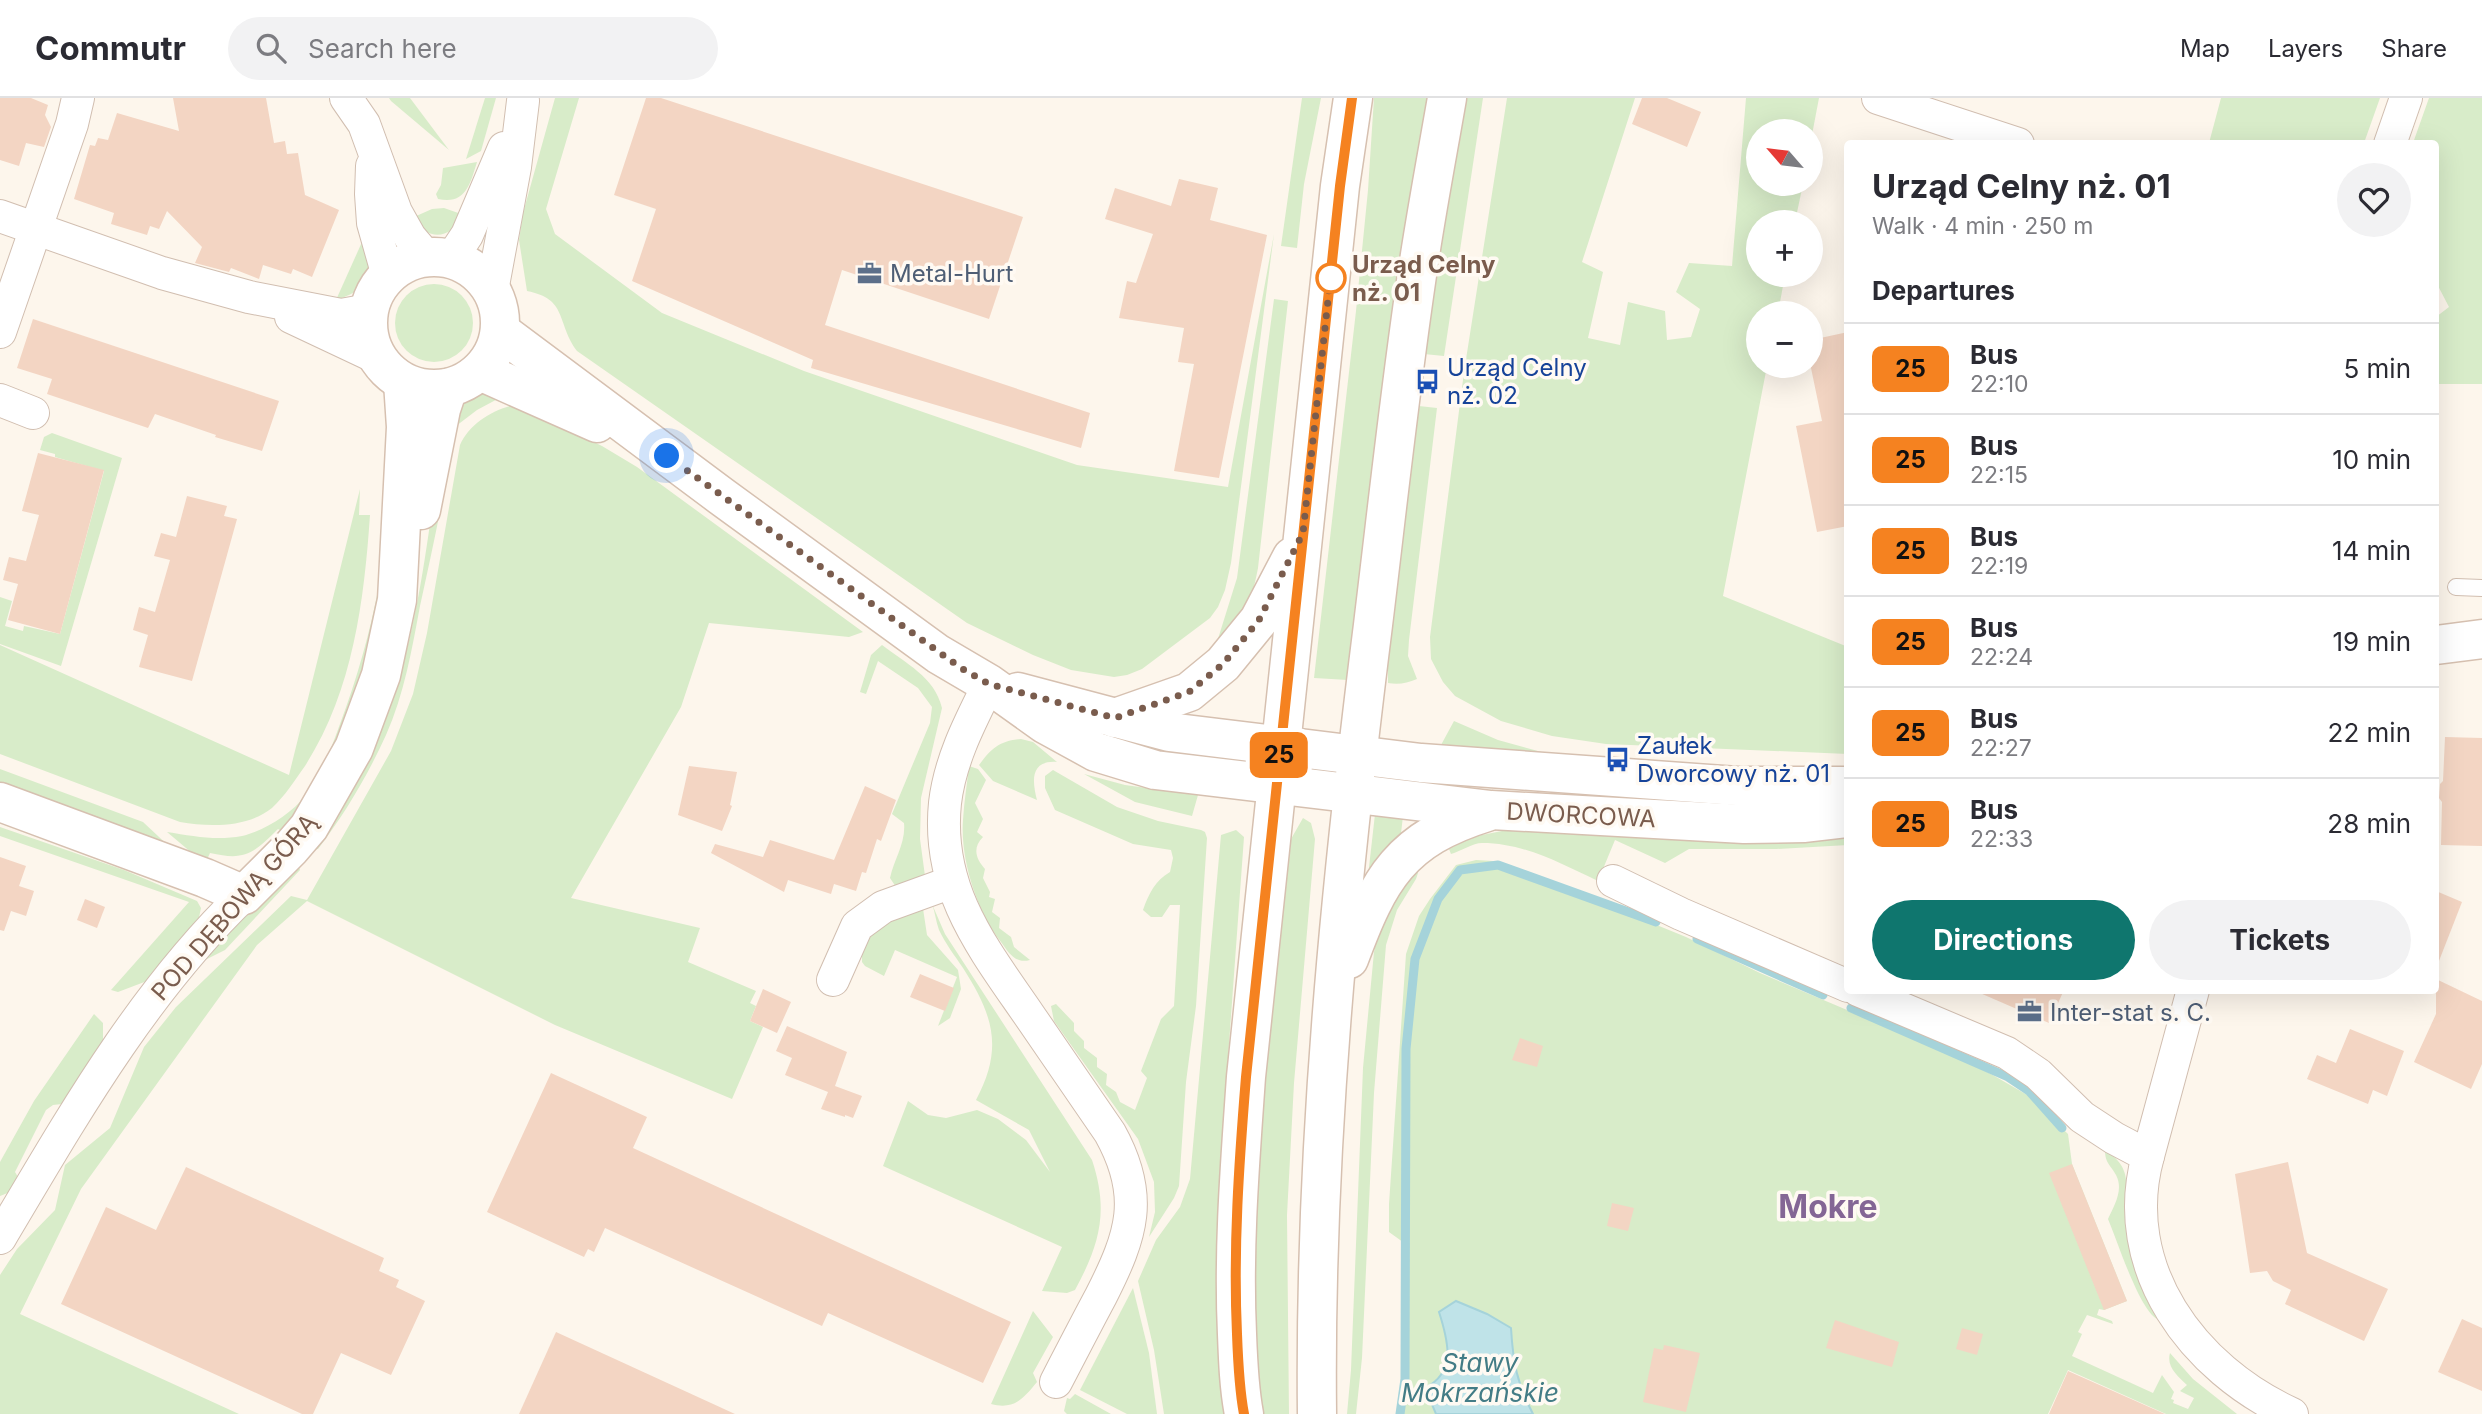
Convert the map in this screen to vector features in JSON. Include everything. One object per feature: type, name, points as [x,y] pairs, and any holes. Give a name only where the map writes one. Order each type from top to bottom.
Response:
[{"type":"street","points":[[0,332],[72,124],[78,98]]},
{"type":"street","points":[[346,98],[365,124],[396,212],[410,237],[439,258],[474,270],[492,291],[498,306],[500,331],[493,355],[464,380],[441,409],[415,543],[397,600]]},
{"type":"street","points":[[1244,1414],[1238,1363],[1235,1287],[1237,1199],[1246,1077],[1340,186],[1353,98]]},
{"type":"street","points":[[1317,1414],[1323,1137],[1331,1007],[1357,755],[1419,256],[1447,98]]},
{"type":"street","points":[[1878,98],[2006,140]]},
{"type":"street","points":[[2391,140],[2406,98]]},
{"type":"street","points":[[390,370],[372,346],[368,328],[369,310],[378,289],[388,276],[406,264],[439,258],[479,209],[524,99]]},
{"type":"street","points":[[492,291],[515,167],[524,99]]},
{"type":"street","points":[[373,144],[373,223],[388,276]]},
{"type":"street","points":[[0,216],[162,273],[249,297],[341,315],[369,310]]},
{"type":"street","points":[[249,297],[428,389],[464,380],[667,456]]},
{"type":"street","points":[[500,331],[938,654],[989,684],[953,761],[945,802],[945,842],[952,882],[977,939],[1110,1133],[1121,1153],[1129,1179],[1131,1217],[1125,1246],[1056,1382]]},
{"type":"street","name":"POD DĘBOWĄ GÓRĄ","points":[[0,1238],[83,1099],[146,1008],[211,927],[309,827],[354,748],[381,675],[397,600],[406,426],[390,370]]},
{"type":"street","points":[[0,400],[33,413]]},
{"type":"street","points":[[1115,718],[1189,692],[1223,664],[1259,620],[1303,533]]},
{"type":"street","points":[[2439,645],[2482,639]]},
{"type":"street","name":"DWORCOWA","points":[[989,684],[1169,732],[1420,763],[1737,786],[1844,786]]},
{"type":"street","name":"DWORCOWA","points":[[989,684],[1045,724],[1096,752],[1155,770],[1491,810],[1744,824],[1805,823],[1844,818]]},
{"type":"street","points":[[0,802],[244,895]]},
{"type":"street","points":[[1331,1007],[1360,928],[1377,891],[1391,869],[1412,849],[1429,838],[1460,820],[1491,810]]},
{"type":"street","points":[[1613,881],[1681,914],[1844,984]]},
{"type":"street","points":[[833,980],[857,926],[883,907],[952,882]]},
{"type":"street","points":[[1867,994],[2007,1053],[2043,1078],[2082,1118],[2114,1139],[2148,1156]]},
{"type":"street","points":[[2192,994],[2143,1183],[2143,1227],[2150,1264],[2164,1297],[2192,1340],[2214,1364],[2251,1393],[2292,1414]]},
{"type":"lane","points":[[2456,587],[2482,588]]},
{"type":"green space","points":[[389,98],[410,98],[449,150],[391,101]]},
{"type":"green space","points":[[485,98],[496,98],[481,151],[466,159]]},
{"type":"green space","points":[[555,98],[579,98],[546,209],[555,234],[662,313],[804,371],[1077,465],[1228,487],[1274,234],[1231,563],[1225,590],[1210,618],[1142,669],[1127,675],[1114,677],[1071,670],[1033,655],[967,623],[577,351],[555,306],[540,295],[527,291],[519,240],[523,213]]},
{"type":"green space","points":[[1302,98],[1321,98],[1304,184],[1297,248],[1281,246]]},
{"type":"green space","points":[[1374,98],[1427,98],[1413,180],[1348,680],[1314,678],[1356,311]]},
{"type":"green space","points":[[1465,98],[1483,98],[1444,356],[1424,354]]},
{"type":"green space","points":[[1507,98],[1635,98],[1582,262],[1603,272],[1588,338],[1620,345],[1628,302],[1665,311],[1667,340],[1691,337],[1700,309],[1676,292],[1689,263],[1732,266],[1746,98],[1819,98],[1815,119],[1746,119],[1746,196],[1800,196],[1798,210],[1746,210],[1746,287],[1783,287],[1780,301],[1746,301],[1746,378],[1765,378],[1723,596],[1844,645],[1844,754],[1606,744],[1552,736],[1501,721],[1455,696],[1443,682],[1431,659],[1430,637],[1464,372]]},
{"type":"green space","points":[[2221,98],[2380,98],[2365,140],[2210,140]]},
{"type":"green space","points":[[2429,98],[2482,98],[2482,384],[2439,384],[2439,315],[2449,307],[2439,288],[2439,140],[2414,140]]},
{"type":"green space","points":[[477,162],[469,185],[461,196],[455,199],[438,199],[436,194],[441,185],[443,168]]},
{"type":"green space","points":[[444,208],[464,215],[446,233],[439,235],[426,231],[414,217],[432,209]]},
{"type":"green space","points":[[362,242],[372,265],[369,273],[359,288],[336,300]]},
{"type":"green space","points":[[434,284],[449,287],[462,295],[470,308],[473,323],[470,338],[462,351],[449,359],[434,362],[419,359],[406,351],[398,338],[395,323],[398,308],[406,295],[419,287]]},
{"type":"green space","points":[[1274,299],[1288,301],[1258,568],[1245,610],[1217,642],[1237,578]]},
{"type":"green space","points":[[486,391],[505,395],[477,410],[456,426],[457,406],[470,394]]},
{"type":"green space","points":[[510,406],[521,406],[602,446],[637,467],[863,632],[849,637],[709,623],[681,707],[571,898],[700,928],[688,962],[756,991],[750,1003],[756,1006],[750,1021],[763,1027],[732,1099],[555,1025],[307,901],[257,945],[81,1189],[20,1314],[239,1414],[0,1414],[0,1275],[17,1249],[55,1210],[65,1165],[110,1128],[144,1047],[176,1007],[291,896],[307,900],[391,751],[413,694],[427,633],[460,445],[469,431],[481,420]]},
{"type":"green space","points":[[1419,406],[1437,408],[1409,640],[1408,656],[1417,679],[1392,684],[1388,683],[1388,663]]},
{"type":"green space","points":[[52,433],[122,458],[61,666],[0,644],[0,597],[12,601],[5,626],[23,631],[24,626],[60,634],[104,471],[40,450],[44,437]]},
{"type":"green space","points":[[440,449],[450,455],[447,474],[398,704],[379,750],[355,794],[318,849],[310,850],[371,751],[398,683],[421,584]]},
{"type":"green space","points":[[360,489],[359,515],[370,515],[359,613],[345,677],[335,707],[305,766],[272,808],[240,823],[203,825],[180,822],[0,754],[0,645],[289,775]]},
{"type":"green space","points":[[379,585],[377,629],[344,735],[285,833],[278,829],[255,850],[240,856],[210,853],[205,864],[167,832],[214,838],[250,834],[285,815],[305,796],[316,780],[352,690]]},
{"type":"green space","points":[[882,645],[926,679],[942,708],[921,798],[920,839],[925,876],[896,887],[890,878],[902,844],[904,823],[892,814],[930,723],[932,707],[918,688],[878,661],[866,694],[860,692],[871,655]]},
{"type":"green space","points":[[1454,721],[1498,740],[1549,754],[1441,745]]},
{"type":"green space","points":[[1021,739],[1033,742],[1057,762],[1048,762],[1037,768],[1034,786],[1037,800],[993,781],[979,765],[997,746]]},
{"type":"green space","points":[[969,766],[978,769],[986,780],[975,803],[983,819],[977,832],[983,837],[977,845],[976,853],[985,869],[983,878],[990,892],[989,897],[995,899],[992,912],[1000,918],[999,928],[1011,937],[1014,947],[1030,960],[1016,959],[1007,950],[992,930],[972,884],[963,835]]},
{"type":"green space","points":[[0,769],[143,822],[175,852],[0,786]]},
{"type":"green space","points":[[1053,770],[1117,807],[1158,821],[1201,830],[1207,838],[1196,1006],[1186,1082],[1179,1186],[1149,1237],[1155,1212],[1154,1182],[1138,1139],[1054,1021],[1051,1006],[1056,1004],[1074,1023],[1074,1031],[1084,1041],[1084,1048],[1097,1058],[1097,1067],[1107,1074],[1106,1085],[1116,1092],[1120,1102],[1135,1110],[1147,1078],[1141,1071],[1161,1019],[1174,1006],[1180,905],[1170,905],[1162,917],[1151,917],[1143,910],[1153,888],[1170,872],[1173,858],[1171,850],[1133,844],[1055,810],[1045,788],[1045,776]]},
{"type":"green space","points":[[1084,774],[1125,785],[1198,795],[1192,816],[1135,802]]},
{"type":"green space","points":[[1375,814],[1403,816],[1400,842],[1367,885]]},
{"type":"green space","points":[[1303,818],[1311,823],[1315,839],[1294,1083],[1287,1215],[1289,1414],[1256,1414],[1251,1330],[1259,1148],[1268,1027],[1287,846]]},
{"type":"green space","points":[[0,827],[124,870],[197,901],[201,908],[198,922],[147,981],[118,992],[111,990],[189,902],[0,836]]},
{"type":"green space","points":[[1512,829],[1844,832],[1844,845],[1776,849],[1689,849],[1665,863],[1615,840],[1598,881],[1542,856],[1498,844],[1478,843],[1451,854],[1449,849],[1472,837]]},
{"type":"green space","points":[[1236,830],[1244,837],[1217,1259],[1232,1414],[1164,1414],[1154,1350],[1138,1281],[1156,1240],[1180,1207],[1190,1179],[1221,835]]},
{"type":"green space","points":[[1476,860],[1493,861],[1522,870],[1686,937],[1760,973],[1939,1049],[2029,1096],[2068,1134],[2072,1164],[2127,1301],[2104,1310],[2099,1309],[2097,1315],[2112,1321],[2113,1324],[2087,1315],[2078,1332],[2082,1334],[2072,1356],[2153,1393],[2162,1375],[2174,1392],[2171,1399],[2174,1400],[2173,1403],[2188,1409],[2194,1398],[2180,1391],[2187,1385],[2171,1367],[2170,1353],[2193,1379],[2237,1414],[2166,1414],[2068,1370],[2048,1414],[1533,1414],[1517,1372],[1511,1328],[1439,1312],[1447,1337],[1446,1369],[1435,1383],[1432,1404],[1436,1414],[1400,1414],[1405,1379],[1407,1245],[1389,1232],[1389,1204],[1406,954],[1419,916],[1430,899],[1456,865]]},
{"type":"green space","points":[[298,864],[300,870],[225,950],[203,961],[215,946]]},
{"type":"green space","points":[[1415,868],[1418,873],[1416,879],[1397,910],[1386,945],[1374,1093],[1362,1358],[1356,1414],[1347,1414],[1363,1068],[1374,952],[1379,927]]},
{"type":"green space","points":[[922,902],[927,935],[958,970],[961,989],[950,1018],[938,1026],[957,977],[895,950],[884,976],[862,962],[862,939],[868,927]]},
{"type":"green space","points":[[932,904],[945,934],[1092,1160],[1100,1195],[1099,1227],[1084,1273],[1075,1290],[1067,1293],[1042,1291],[1062,1247],[883,1166],[908,1101],[928,1115],[946,1118],[977,1110],[998,1119],[1026,1140],[1050,1172],[1029,1130],[976,1100],[990,1064],[992,1048],[988,1017],[973,985],[939,930]]},
{"type":"green space","points":[[94,1014],[103,1023],[103,1041],[62,1104],[53,1105],[46,1110],[15,1172],[18,1177],[10,1192],[0,1196],[0,1162],[34,1101]]},
{"type":"green space","points":[[2105,1150],[2114,1156],[2124,1170],[2131,1254],[2141,1288],[2157,1319],[2150,1313],[2136,1289],[2108,1219],[2119,1186],[2107,1161]]},
{"type":"green space","points":[[1133,1288],[1149,1353],[1157,1414],[1127,1414],[1080,1390]]},
{"type":"green space","points":[[1033,1311],[1053,1337],[1033,1373],[1037,1382],[1017,1402],[1006,1405],[991,1404]]},
{"type":"green space","points":[[1075,1394],[1111,1414],[1067,1414],[1064,1411],[1067,1398],[1070,1399]]},
{"type":"water","name":"Stawy Mokrzańskie","points":[[1456,1301],[1511,1328],[1517,1372],[1533,1414],[1436,1414],[1425,1388],[1442,1373],[1446,1364],[1447,1344],[1439,1312]]},
{"type":"building","points":[[0,98],[31,98],[48,105],[45,115],[51,127],[44,147],[26,143],[19,166],[0,160]]},
{"type":"building","points":[[173,98],[266,98],[274,143],[285,141],[287,154],[298,153],[305,195],[339,210],[312,277],[293,269],[291,274],[263,265],[259,279],[231,268],[229,272],[195,263],[202,247],[167,211],[159,229],[150,226],[147,235],[111,224],[114,213],[74,199],[90,145],[95,146],[98,138],[108,140],[117,113],[179,131]]},
{"type":"building","points":[[646,98],[661,98],[1023,217],[989,319],[842,270],[825,325],[1090,413],[1081,448],[811,368],[813,360],[632,281],[656,209],[614,195]]},
{"type":"building","points":[[1642,98],[1667,98],[1701,112],[1687,147],[1632,124]]},
{"type":"building","points":[[1179,179],[1218,188],[1210,220],[1267,235],[1219,478],[1174,471],[1194,364],[1178,362],[1184,328],[1119,318],[1127,281],[1136,283],[1153,234],[1105,219],[1115,188],[1171,206]]},
{"type":"building","points":[[33,319],[279,401],[262,451],[215,437],[216,435],[155,414],[148,428],[47,394],[52,379],[17,368]]},
{"type":"building","points":[[1844,333],[1844,527],[1817,532],[1796,426],[1822,421],[1813,378],[1823,378],[1823,337]]},
{"type":"building","points":[[38,453],[104,470],[60,634],[8,620],[18,584],[3,580],[9,557],[26,561],[39,515],[22,511]]},
{"type":"building","points":[[187,496],[227,506],[224,516],[237,519],[192,681],[139,667],[148,635],[133,630],[139,607],[155,612],[170,560],[154,556],[161,533],[176,537]]},
{"type":"building","points":[[2445,737],[2482,738],[2482,846],[2441,845],[2442,802],[2439,798],[2440,784],[2443,781]]},
{"type":"building","points":[[689,766],[737,772],[730,805],[732,806],[722,831],[678,815]]},
{"type":"building","points":[[865,786],[896,800],[881,841],[877,839],[866,873],[862,872],[856,891],[834,884],[831,894],[788,880],[784,892],[711,853],[715,844],[763,857],[770,840],[834,860]]},
{"type":"building","points":[[0,857],[26,866],[19,886],[34,891],[26,916],[11,911],[4,931],[0,930]]},
{"type":"building","points":[[2439,892],[2462,902],[2439,961]]},
{"type":"building","points":[[85,899],[105,907],[97,928],[77,920]]},
{"type":"building","points":[[920,974],[954,988],[945,1011],[910,997]]},
{"type":"building","points":[[2439,980],[2482,1001],[2482,1064],[2471,1089],[2414,1062],[2436,1014]]},
{"type":"building","points":[[763,989],[791,1002],[777,1033],[750,1021]]},
{"type":"building","points":[[1982,994],[2062,994],[2049,1023]]},
{"type":"building","points":[[787,1026],[847,1052],[835,1086],[862,1096],[853,1118],[821,1109],[828,1092],[785,1075],[792,1058],[776,1051]]},
{"type":"building","points":[[2350,1029],[2404,1051],[2387,1096],[2373,1090],[2368,1104],[2307,1079],[2317,1055],[2336,1063]]},
{"type":"building","points":[[1520,1038],[1543,1046],[1537,1067],[1512,1060]]},
{"type":"building","points":[[551,1073],[647,1117],[633,1148],[1011,1322],[983,1383],[828,1313],[822,1326],[605,1228],[594,1252],[588,1249],[584,1257],[487,1212]]},
{"type":"building","points":[[2288,1162],[2307,1253],[2388,1289],[2364,1341],[2285,1304],[2291,1290],[2273,1281],[2267,1271],[2250,1273],[2235,1174]]},
{"type":"building","points":[[2072,1164],[2127,1301],[2104,1310],[2049,1173]]},
{"type":"building","points":[[186,1167],[384,1258],[379,1271],[399,1280],[396,1287],[425,1301],[391,1375],[341,1353],[313,1414],[302,1414],[61,1304],[106,1207],[156,1230]]},
{"type":"building","points":[[1612,1203],[1634,1208],[1628,1231],[1607,1226]]},
{"type":"building","points":[[2462,1319],[2482,1328],[2482,1391],[2438,1372]]},
{"type":"building","points":[[1835,1320],[1899,1342],[1892,1367],[1826,1348]]},
{"type":"building","points":[[1962,1328],[1983,1334],[1977,1355],[1956,1349]]},
{"type":"building","points":[[556,1332],[735,1414],[519,1414]]},
{"type":"building","points":[[1664,1345],[1700,1353],[1686,1412],[1643,1402],[1654,1348],[1663,1350]]},
{"type":"building","points":[[2068,1371],[2165,1414],[2049,1414]]},
{"type":"waterway","points":[[1400,1414],[1405,1379],[1406,1049],[1415,959],[1438,899],[1460,870],[1498,865],[1656,922]]},
{"type":"waterway","points":[[1697,939],[1823,995]]},
{"type":"waterway","points":[[1851,1008],[2008,1077],[2029,1091],[2062,1128]]},
{"type":"bus line","name":"25","points":[[1244,1414],[1238,1363],[1235,1287],[1237,1199],[1246,1077],[1340,186],[1352,98]]},
{"type":"place","name":"Metal-Hurt","points":[[870,273]]},
{"type":"place","name":"Urząd Celny nż. 01","points":[[1331,278]]},
{"type":"place","name":"Urząd Celny nż. 02","points":[[1427,381]]},
{"type":"place","name":"Zaułek Dworcowy nż. 01","points":[[1617,759]]},
{"type":"place","name":"Inter-stat s. C.","points":[[2030,1012]]},
{"type":"district","name":"Mokre","points":[[1828,1206]]},
{"type":"route","points":[[667,456],[961,668],[989,684],[1115,718],[1189,692],[1223,664],[1259,620],[1285,572],[1303,533],[1331,272],[1331,278]]}]
